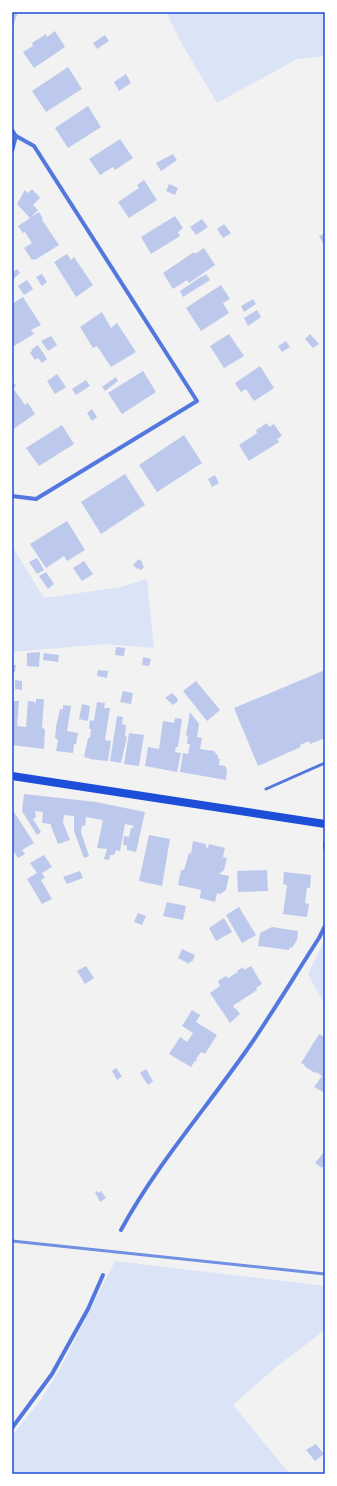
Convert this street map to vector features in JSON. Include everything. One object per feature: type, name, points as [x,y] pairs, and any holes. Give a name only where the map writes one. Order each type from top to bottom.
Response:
[{"type":"main road","points":[[12,776],[325,824]]},
{"type":"street","points":[[12,130],[16,136],[34,146],[197,402],[36,499],[12,496]]},
{"type":"street","points":[[12,151],[16,136]]},
{"type":"street","points":[[325,843],[325,848]]},
{"type":"street","points":[[121,1230],[137,1201],[253,1041],[319,938],[325,926]]},
{"type":"street","points":[[12,1428],[52,1374],[88,1309],[102,1275]]},
{"type":"lane","points":[[266,789],[325,763]]},
{"type":"shaded area","points":[[166,12],[325,12],[325,56],[297,59],[217,103],[183,46]]},
{"type":"shaded area","points":[[12,546],[44,598],[121,587],[147,579],[154,648],[105,644],[12,652]]},
{"type":"shaded area","points":[[325,939],[325,1006],[308,974]]},
{"type":"shaded area","points":[[115,1261],[325,1286],[325,1330],[275,1368],[233,1405],[290,1474],[12,1474],[12,1436],[42,1398],[61,1367]]},
{"type":"building","points":[[12,12],[18,12],[12,29]]},
{"type":"building","points":[[55,31],[65,47],[34,68],[23,52],[33,46],[32,43],[46,34],[47,37]]},
{"type":"building","points":[[105,35],[109,41],[97,49],[93,43]]},
{"type":"building","points":[[68,67],[82,89],[46,112],[32,91]]},
{"type":"building","points":[[126,74],[131,83],[119,91],[114,82]]},
{"type":"building","points":[[88,106],[101,127],[68,148],[55,128]]},
{"type":"building","points":[[120,139],[133,158],[115,170],[113,167],[100,175],[89,159]]},
{"type":"building","points":[[173,154],[177,160],[161,171],[156,163]]},
{"type":"building","points":[[144,180],[157,200],[129,218],[118,202],[139,188],[137,185]]},
{"type":"building","points":[[169,184],[178,188],[175,195],[166,191]]},
{"type":"building","points":[[32,189],[40,198],[33,205],[38,210],[31,217],[39,212],[43,219],[42,220],[59,245],[35,260],[32,260],[24,248],[32,243],[25,232],[23,233],[18,226],[30,218],[17,204],[25,190],[28,193]]},
{"type":"building","points":[[175,216],[183,228],[178,232],[180,236],[151,254],[141,237]]},
{"type":"building","points":[[202,219],[208,227],[196,235],[190,227]]},
{"type":"building","points":[[224,224],[231,233],[223,238],[217,229]]},
{"type":"building","points":[[325,233],[325,247],[319,236]]},
{"type":"building","points":[[204,248],[215,265],[189,283],[187,280],[173,289],[163,273],[194,252],[195,254]]},
{"type":"building","points":[[67,254],[71,260],[74,257],[93,285],[76,297],[54,262]]},
{"type":"building","points":[[17,269],[20,273],[12,280],[12,273]]},
{"type":"building","points":[[42,274],[47,282],[42,286],[36,277]]},
{"type":"building","points":[[206,274],[210,280],[183,297],[180,291]]},
{"type":"building","points":[[27,280],[33,289],[24,295],[18,286]]},
{"type":"building","points":[[221,285],[230,299],[223,303],[229,313],[201,331],[186,308]]},
{"type":"building","points":[[23,297],[41,325],[31,330],[34,334],[14,346],[12,344],[12,304]]},
{"type":"building","points":[[253,299],[256,304],[244,312],[241,306]]},
{"type":"building","points":[[257,310],[261,317],[248,326],[244,318]]},
{"type":"building","points":[[102,312],[111,328],[117,323],[136,352],[111,367],[97,346],[93,348],[80,327]]},
{"type":"building","points":[[229,334],[244,356],[224,368],[210,346]]},
{"type":"building","points":[[310,334],[319,344],[313,348],[305,339]]},
{"type":"building","points":[[51,336],[57,345],[48,351],[41,341]]},
{"type":"building","points":[[286,341],[290,347],[282,352],[278,346]]},
{"type":"building","points":[[38,345],[47,359],[42,363],[38,358],[35,360],[30,353],[32,351],[31,350]]},
{"type":"building","points":[[260,366],[274,388],[254,401],[246,389],[241,392],[235,383]]},
{"type":"building","points":[[143,371],[156,392],[122,414],[108,393]]},
{"type":"building","points":[[57,374],[66,387],[55,394],[47,381]]},
{"type":"building","points":[[116,377],[118,381],[105,391],[102,387]]},
{"type":"building","points":[[12,380],[16,386],[13,388],[25,405],[28,403],[35,414],[12,430]]},
{"type":"building","points":[[86,380],[90,386],[76,395],[72,389]]},
{"type":"building","points":[[92,409],[97,417],[92,421],[87,413]]},
{"type":"building","points":[[267,423],[269,427],[274,424],[282,436],[277,439],[279,442],[249,461],[239,445],[257,433],[256,430]]},
{"type":"building","points":[[62,425],[74,444],[39,466],[26,448]]},
{"type":"building","points":[[184,435],[202,463],[157,492],[139,465]]},
{"type":"building","points":[[125,474],[145,505],[101,534],[81,502]]},
{"type":"building","points":[[215,475],[219,483],[212,487],[208,479]]},
{"type":"building","points":[[67,521],[85,550],[67,561],[64,556],[46,568],[30,544]]},
{"type":"building","points":[[37,558],[44,570],[37,574],[29,562]]},
{"type":"building","points":[[139,559],[143,563],[142,564],[144,567],[141,570],[138,568],[137,569],[133,565]]},
{"type":"building","points":[[84,561],[93,574],[82,581],[73,568]]},
{"type":"building","points":[[46,572],[54,584],[48,589],[39,576]]},
{"type":"building","points":[[116,647],[125,648],[124,656],[115,655]]},
{"type":"building","points":[[40,652],[39,667],[27,666],[27,653]]},
{"type":"building","points":[[44,653],[59,655],[58,662],[43,660]]},
{"type":"building","points":[[143,657],[151,659],[149,666],[142,665]]},
{"type":"building","points":[[12,665],[16,665],[15,672],[12,672]]},
{"type":"building","points":[[98,670],[108,671],[107,678],[97,676]]},
{"type":"building","points":[[325,670],[325,738],[310,744],[309,741],[300,745],[301,747],[258,766],[234,708]]},
{"type":"building","points":[[15,680],[22,681],[22,690],[15,689]]},
{"type":"building","points":[[196,681],[220,710],[207,721],[183,691]]},
{"type":"building","points":[[123,691],[133,693],[131,704],[120,702]]},
{"type":"building","points":[[172,693],[178,699],[173,705],[165,698]]},
{"type":"building","points":[[36,699],[44,699],[42,728],[45,729],[44,749],[12,745],[12,701],[19,701],[17,726],[26,727],[28,701],[35,702],[36,706]]},
{"type":"building","points":[[97,702],[105,703],[104,708],[110,708],[105,740],[111,741],[108,761],[84,757],[88,738],[90,738],[90,720],[94,721]]},
{"type":"building","points":[[82,704],[90,706],[88,721],[79,719]]},
{"type":"building","points":[[63,705],[71,706],[67,731],[78,733],[76,744],[74,744],[73,753],[56,751],[58,740],[55,738],[56,727],[60,709],[63,709]]},
{"type":"building","points":[[190,712],[199,724],[197,737],[202,738],[200,749],[214,751],[218,756],[218,759],[220,759],[219,765],[225,766],[227,770],[226,780],[180,772],[183,753],[188,754],[190,744],[187,744],[188,736],[186,735]]},
{"type":"building","points":[[117,716],[123,717],[122,724],[126,725],[125,736],[127,737],[121,763],[110,761]]},
{"type":"building","points":[[175,718],[182,719],[178,747],[176,747],[175,752],[181,753],[177,772],[145,766],[148,747],[159,749],[163,721],[174,723]]},
{"type":"building","points":[[129,733],[144,735],[139,766],[124,764]]},
{"type":"building","points":[[24,794],[96,802],[145,812],[136,852],[127,850],[127,846],[123,845],[124,836],[129,837],[131,828],[134,826],[125,824],[120,851],[116,850],[114,855],[110,855],[109,860],[104,859],[107,849],[97,848],[103,820],[86,817],[85,826],[82,825],[81,832],[89,856],[84,858],[74,831],[74,816],[64,815],[63,822],[70,840],[58,844],[51,824],[42,823],[43,812],[35,811],[36,817],[33,819],[41,832],[37,835],[22,811]]},
{"type":"building","points":[[12,809],[34,843],[22,850],[25,854],[18,858],[12,849]]},
{"type":"building","points":[[149,835],[170,839],[162,886],[139,881]]},
{"type":"building","points":[[193,841],[206,844],[206,847],[208,848],[209,844],[225,848],[223,857],[227,858],[224,870],[219,874],[229,876],[226,890],[220,894],[217,893],[215,902],[200,898],[201,890],[178,885],[181,870],[184,870],[189,853],[191,854]]},
{"type":"building","points":[[44,855],[52,867],[42,873],[45,878],[41,880],[52,899],[42,904],[27,879],[37,873],[30,863]]},
{"type":"building","points":[[267,870],[268,891],[238,892],[237,871]]},
{"type":"building","points":[[80,871],[83,878],[67,884],[63,877]]},
{"type":"building","points":[[284,872],[311,875],[310,888],[307,888],[305,903],[309,904],[307,917],[283,914],[287,885],[283,884]]},
{"type":"building","points":[[167,902],[186,906],[183,920],[163,916]]},
{"type":"building","points":[[239,907],[256,935],[242,943],[226,915]]},
{"type":"building","points":[[138,913],[146,916],[142,925],[134,922]]},
{"type":"building","points":[[224,918],[232,932],[216,941],[209,928]]},
{"type":"building","points":[[272,927],[298,931],[297,940],[292,948],[290,947],[289,950],[258,946],[260,933]]},
{"type":"building","points":[[182,949],[195,955],[192,962],[190,961],[189,964],[178,958]]},
{"type":"building","points":[[86,966],[94,978],[85,984],[77,971]]},
{"type":"building","points":[[251,966],[262,984],[256,988],[257,990],[233,1006],[240,1014],[230,1023],[210,993],[220,986],[218,981],[226,976],[228,978],[243,967],[244,970]]},
{"type":"building","points":[[192,1010],[200,1015],[196,1022],[217,1035],[205,1054],[201,1052],[196,1059],[197,1061],[195,1061],[191,1067],[169,1054],[180,1037],[187,1042],[193,1033],[182,1026]]},
{"type":"building","points":[[319,1034],[325,1037],[325,1093],[314,1087],[322,1076],[301,1063]]},
{"type":"building","points":[[116,1068],[122,1076],[117,1080],[112,1071]]},
{"type":"building","points":[[146,1069],[153,1081],[148,1085],[140,1073]]},
{"type":"building","points":[[324,1152],[325,1164],[322,1168],[315,1163]]},
{"type":"building","points":[[97,1191],[98,1193],[101,1191],[106,1198],[100,1202],[95,1192]]},
{"type":"building","points":[[316,1444],[324,1454],[315,1461],[306,1450]]},
{"type":"railway","points":[[12,1241],[325,1274]]}]
